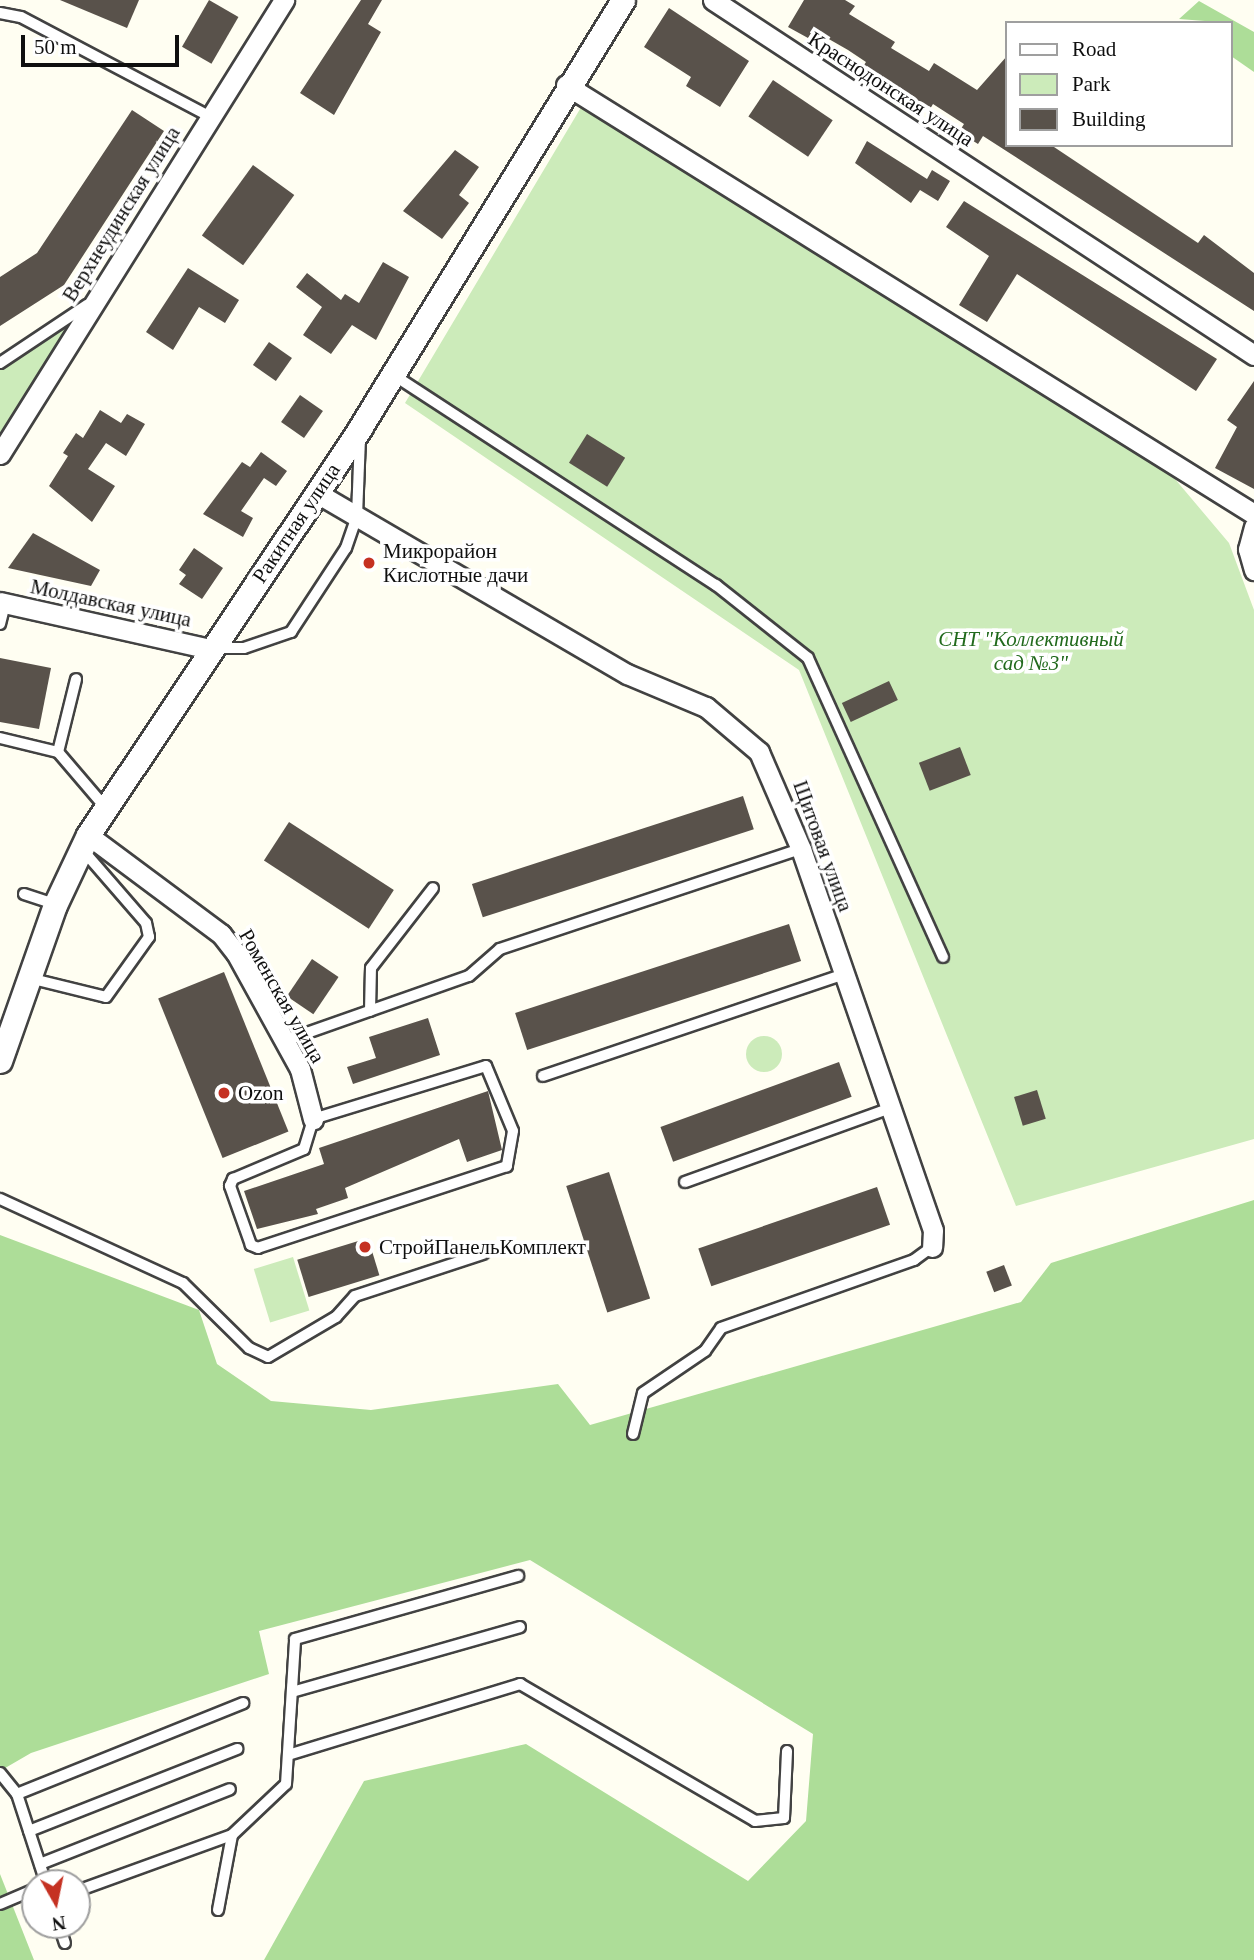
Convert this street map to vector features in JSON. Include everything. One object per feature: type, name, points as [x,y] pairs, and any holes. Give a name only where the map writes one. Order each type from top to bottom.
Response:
[{"type":"street","name":"Верхнеудинская улица","points":[[0,454],[284,0]]},
{"type":"street","name":"Ракитная улица","points":[[0,1061],[55,905],[105,807],[360,428],[566,85],[623,0]]},
{"type":"street","name":"Краснодонская улица","points":[[713,0],[1254,355]]},
{"type":"street","points":[[566,85],[1254,514]]},
{"type":"street","name":"Щитовая улица","points":[[317,492],[627,674],[737,727],[781,792],[933,1230],[932,1247]]},
{"type":"street","points":[[1254,527],[1248,549],[1254,570]]},
{"type":"street","name":"Молдавская улица","points":[[3,603],[211,649]]},
{"type":"street","name":"Роменская улица","points":[[85,842],[221,934],[284,1041],[313,1119]]},
{"type":"lane","points":[[0,13],[21,17],[209,116]]},
{"type":"lane","points":[[0,363],[96,299]]},
{"type":"lane","points":[[391,374],[716,585],[808,658],[943,957]]},
{"type":"lane","points":[[211,649],[244,648],[291,632],[346,548],[357,516],[360,428]]},
{"type":"lane","points":[[0,624],[3,603]]},
{"type":"lane","points":[[58,752],[76,679]]},
{"type":"lane","points":[[0,738],[58,752],[105,807]]},
{"type":"lane","points":[[29,978],[106,997],[149,937],[146,923],[85,842]]},
{"type":"lane","points":[[284,1041],[469,976],[500,949],[801,849]]},
{"type":"lane","points":[[370,1011],[371,968],[433,888]]},
{"type":"lane","points":[[24,894],[55,905]]},
{"type":"lane","points":[[543,1076],[844,974]]},
{"type":"lane","points":[[486,1066],[513,1131],[509,1161],[502,1170],[254,1248],[230,1183],[304,1149],[313,1119],[486,1066]]},
{"type":"lane","points":[[685,1182],[891,1108]]},
{"type":"lane","points":[[0,1199],[183,1283],[249,1348],[268,1357],[337,1317],[355,1296],[483,1254]]},
{"type":"lane","points":[[633,1434],[643,1393],[705,1351],[721,1328],[914,1260],[932,1247]]},
{"type":"lane","points":[[91,1886],[232,1835],[286,1784],[295,1639],[518,1576]]},
{"type":"lane","points":[[292,1692],[520,1627]]},
{"type":"lane","points":[[288,1755],[520,1684],[755,1821],[784,1818],[787,1751]]},
{"type":"lane","points":[[17,1794],[243,1703]]},
{"type":"lane","points":[[29,1831],[237,1749]]},
{"type":"lane","points":[[0,1773],[17,1794],[42,1869]]},
{"type":"lane","points":[[40,1864],[230,1789]]},
{"type":"lane","points":[[218,1909],[232,1835]]},
{"type":"lane","points":[[0,1904],[21,1895]]},
{"type":"lane","points":[[64,1939],[65,1943]]},
{"type":"green space","points":[[1199,1],[1254,32],[1254,72],[1233,57],[1233,21],[1179,19]]},
{"type":"green space","name":"СНТ \"Коллективный сад №3\"","points":[[583,104],[1164,466],[1229,543],[1254,610],[1254,1139],[1016,1206],[799,670],[405,403]]},
{"type":"green space","points":[[72,321],[0,436],[0,370]]},
{"type":"green space","points":[[764,1036],[777,1041],[782,1054],[777,1067],[764,1072],[751,1067],[746,1054],[751,1041]]},
{"type":"green space","points":[[1254,1200],[1254,1960],[264,1960],[364,1781],[526,1744],[748,1881],[806,1821],[813,1734],[530,1560],[259,1631],[269,1674],[31,1753],[0,1771],[0,1235],[199,1310],[217,1364],[271,1401],[371,1410],[558,1384],[590,1425],[1021,1302],[1051,1263]]},
{"type":"green space","points":[[293,1257],[309,1311],[270,1323],[254,1269]]},
{"type":"green space","points":[[0,1874],[21,1927],[21,1939],[26,1939],[34,1960],[0,1960]]},
{"type":"building","points":[[60,0],[139,0],[127,28]]},
{"type":"building","points":[[209,0],[238,17],[211,64],[182,47]]},
{"type":"building","points":[[361,0],[382,0],[368,24],[381,32],[334,115],[300,93]]},
{"type":"building","points":[[804,0],[845,0],[855,6],[849,14],[895,42],[891,48],[929,71],[934,63],[977,90],[1006,57],[1006,147],[1054,147],[1198,243],[1204,235],[1254,273],[1254,311],[983,136],[978,144],[959,132],[964,124],[933,104],[930,109],[860,71],[866,62],[848,50],[813,30],[808,38],[788,27]]},
{"type":"building","points":[[669,8],[749,61],[720,107],[686,86],[691,77],[644,47]]},
{"type":"building","points":[[773,80],[833,120],[808,157],[748,116]]},
{"type":"building","points":[[132,110],[164,131],[64,285],[0,326],[0,277],[37,253]]},
{"type":"building","points":[[867,141],[927,179],[932,170],[950,181],[938,201],[920,190],[911,203],[855,163]]},
{"type":"building","points":[[455,150],[479,167],[459,195],[469,203],[442,239],[403,211]]},
{"type":"building","points":[[253,165],[294,195],[243,265],[202,235]]},
{"type":"building","points":[[964,201],[1217,359],[1196,391],[1017,274],[987,322],[959,305],[989,256],[946,227]]},
{"type":"building","points":[[383,262],[409,277],[376,340],[352,325],[331,354],[303,335],[322,307],[296,287],[307,273],[341,300],[345,294],[359,303]]},
{"type":"building","points":[[188,268],[239,300],[225,323],[199,307],[173,350],[146,332]]},
{"type":"building","points":[[269,342],[292,358],[276,381],[253,365]]},
{"type":"building","points":[[1254,381],[1254,489],[1215,468],[1237,427],[1227,420]]},
{"type":"building","points":[[300,395],[323,411],[304,438],[281,422]]},
{"type":"building","points":[[100,410],[121,423],[127,414],[145,424],[126,456],[106,443],[88,469],[115,486],[92,522],[49,486],[68,456],[63,453],[76,433],[83,438]]},
{"type":"building","points":[[587,434],[625,458],[607,487],[569,463]]},
{"type":"building","points":[[261,452],[287,471],[276,486],[264,478],[241,511],[253,518],[243,537],[203,514],[242,462],[250,467]]},
{"type":"building","points":[[33,533],[100,570],[91,586],[8,568]]},
{"type":"building","points":[[194,548],[223,568],[202,599],[179,584],[186,575],[179,570]]},
{"type":"building","points":[[0,658],[51,668],[39,729],[0,722]]},
{"type":"building","points":[[889,681],[898,700],[851,722],[842,703]]},
{"type":"building","points":[[960,747],[971,775],[930,791],[919,763]]},
{"type":"building","points":[[743,796],[754,829],[483,917],[472,884]]},
{"type":"building","points":[[289,822],[394,890],[369,929],[264,861]]},
{"type":"building","points":[[789,924],[801,961],[527,1050],[515,1013]]},
{"type":"building","points":[[312,959],[339,977],[313,1014],[287,996]]},
{"type":"building","points":[[224,972],[288,1131],[223,1158],[158,999]]},
{"type":"building","points":[[428,1018],[440,1055],[353,1084],[347,1067],[376,1058],[369,1037]]},
{"type":"building","points":[[839,1062],[852,1097],[673,1162],[660,1127]]},
{"type":"building","points":[[1037,1090],[1046,1119],[1023,1126],[1014,1097]]},
{"type":"building","points":[[488,1091],[502,1150],[467,1162],[459,1139],[345,1188],[348,1198],[316,1209],[318,1214],[257,1229],[244,1191],[324,1164],[319,1148]]},
{"type":"building","points":[[609,1172],[650,1298],[607,1312],[566,1186]]},
{"type":"building","points":[[877,1187],[890,1225],[711,1286],[698,1249]]},
{"type":"building","points":[[368,1238],[379,1275],[309,1297],[297,1260]]},
{"type":"building","points":[[1004,1265],[1012,1286],[994,1292],[986,1272]]},
{"type":"place","name":"Микрорайон Кислотные дачи","points":[[369,563]]},
{"type":"place","name":"Ozon","points":[[224,1093]]},
{"type":"place","name":"СтройПанельКомплект","points":[[365,1247]]}]
